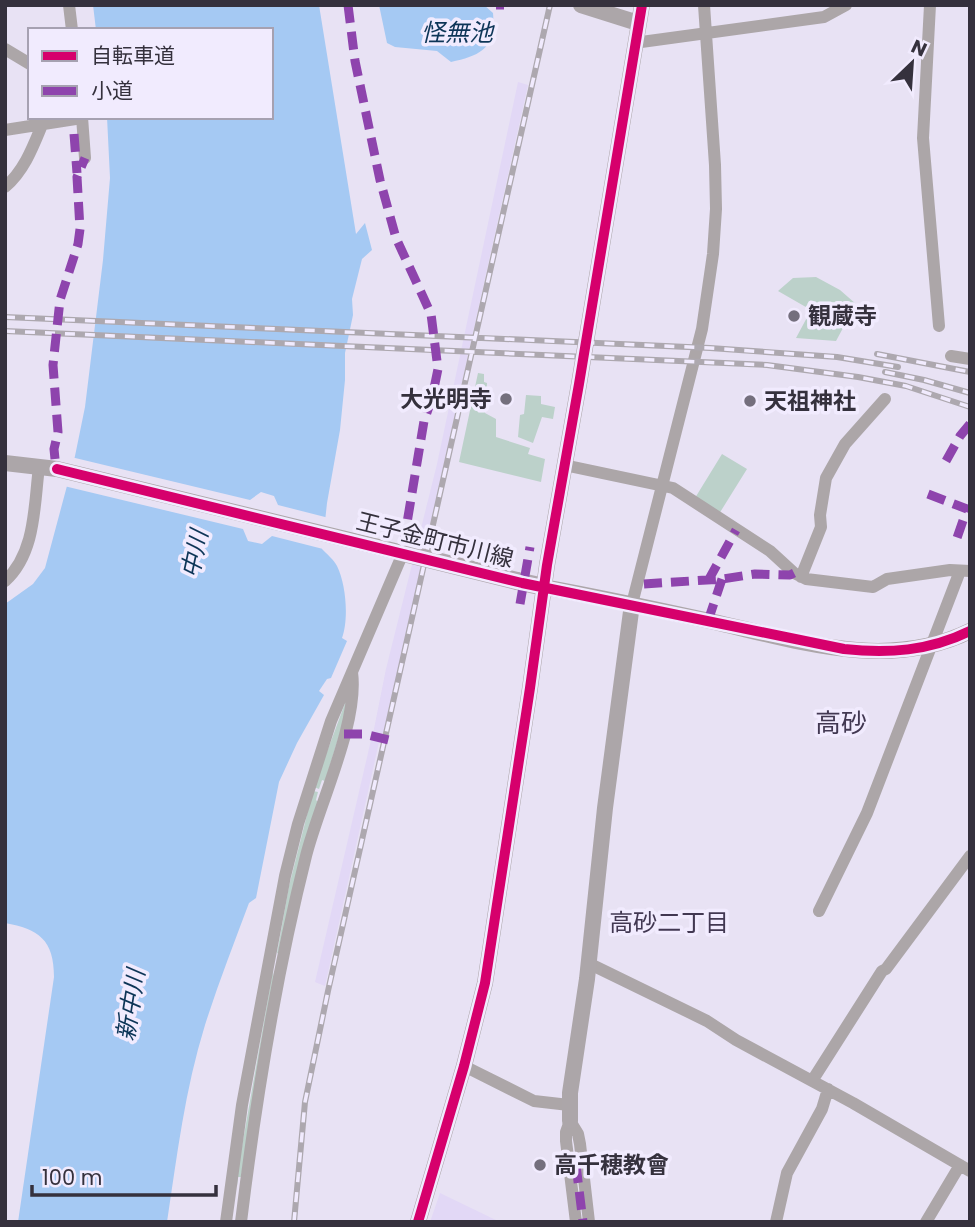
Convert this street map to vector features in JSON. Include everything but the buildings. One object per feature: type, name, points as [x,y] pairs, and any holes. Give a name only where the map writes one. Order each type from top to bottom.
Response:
[{"type":"main road","name":"王子金町市川線","points":[[402,553],[544,587]]},
{"type":"street","points":[[69,5],[72,28]]},
{"type":"street","points":[[581,5],[638,23]]},
{"type":"street","points":[[418,1222],[464,1066],[485,983],[544,587],[642,5]]},
{"type":"street","points":[[576,1222],[566,1132],[632,604],[702,329],[713,254],[715,176],[704,5]]},
{"type":"street","points":[[634,43],[824,17],[846,5]]},
{"type":"street","points":[[930,5],[923,138],[939,326]]},
{"type":"street","points":[[5,49],[28,63]]},
{"type":"street","points":[[5,130],[76,119]]},
{"type":"street","points":[[82,119],[86,158]]},
{"type":"street","points":[[5,187],[15,179],[42,125]]},
{"type":"street","points":[[951,356],[970,359]]},
{"type":"street","points":[[801,577],[821,527],[820,515],[826,478],[845,444],[885,399]]},
{"type":"street","name":"王子金町市川線","points":[[5,463],[57,469],[402,553]]},
{"type":"street","points":[[564,465],[673,488],[770,551],[801,577],[873,587],[887,579],[965,571]]},
{"type":"street","points":[[5,581],[18,567],[26,552],[39,467]]},
{"type":"street","points":[[226,1222],[242,1105],[285,876],[314,768],[352,669],[402,553]]},
{"type":"street","points":[[819,911],[867,813],[931,646],[965,571]]},
{"type":"street","name":"王子金町市川線","points":[[544,587],[844,649],[891,652],[931,646],[970,631]]},
{"type":"street","points":[[242,1222],[256,1109],[282,968],[306,855],[344,734],[354,688],[352,669]]},
{"type":"street","points":[[812,1081],[882,971],[970,856]]},
{"type":"street","points":[[588,962],[707,1021],[736,1040],[828,1089],[965,1168],[926,1222]]},
{"type":"street","points":[[464,1066],[534,1101],[569,1113],[580,1144],[589,1222]]},
{"type":"street","points":[[776,1222],[787,1173],[822,1109],[828,1089]]},
{"type":"shaded area","points":[[518,82],[528,85],[383,737],[373,734],[386,669],[437,464]]},
{"type":"shaded area","points":[[371,740],[379,742],[325,986],[315,982]]},
{"type":"shaded area","points":[[440,1193],[500,1222],[430,1222]]},
{"type":"green space","points":[[816,277],[840,290],[856,304],[836,341],[796,338],[811,310],[778,291],[793,278]]},
{"type":"green space","points":[[478,373],[484,374],[484,382],[487,383],[485,413],[496,419],[496,437],[530,448],[528,454],[545,459],[541,482],[459,462]]},
{"type":"green space","points":[[526,395],[541,396],[541,404],[555,407],[553,419],[542,417],[533,443],[518,437],[520,415],[524,414]]},
{"type":"green space","points":[[722,454],[747,469],[719,514],[695,498]]},
{"type":"green space","points":[[351,687],[325,781],[322,780],[319,789],[314,787]]},
{"type":"green space","points":[[313,791],[318,792],[318,802],[280,954],[277,953],[289,886]]},
{"type":"green space","points":[[273,970],[274,982],[241,1177],[238,1177],[235,1186]]},
{"type":"water","points":[[93,5],[319,5],[356,234],[365,223],[372,250],[362,259],[352,299],[353,315],[345,353],[340,430],[322,549],[336,564],[343,582],[346,612],[342,638],[347,641],[331,678],[327,679],[319,691],[324,695],[279,782],[256,898],[249,903],[198,1049],[182,1123],[167,1222],[18,1222],[54,977],[51,954],[42,938],[27,929],[5,923],[5,604],[33,584],[45,568],[75,456],[85,407],[103,260],[110,178],[107,119],[273,119],[273,28],[96,28]]},
{"type":"water","name":"怪無池","points":[[379,5],[484,5],[493,13],[492,35],[478,53],[451,62],[437,51],[395,47],[387,43]]},
{"type":"pier","points":[[71,457],[250,500],[261,492],[274,496],[278,505],[329,518],[327,550],[272,536],[262,544],[248,541],[243,529],[64,486]]},
{"type":"railway","points":[[294,1222],[305,1102],[328,991],[550,5]]},
{"type":"railway","points":[[5,317],[710,348],[837,357],[898,367]]},
{"type":"railway","points":[[5,331],[767,365],[906,386],[970,407]]},
{"type":"railway","points":[[877,354],[970,372]]},
{"type":"railway","points":[[885,372],[970,393]]},
{"type":"marked path","points":[[348,5],[355,61],[380,180],[396,238],[431,314],[438,369],[424,421],[404,541]]},
{"type":"marked path","points":[[496,5],[504,5]]},
{"type":"marked path","points":[[74,134],[77,173]]},
{"type":"marked path","points":[[55,459],[58,432],[53,365],[60,300],[78,244],[80,229],[77,177],[85,158]]},
{"type":"marked path","points":[[946,461],[970,424]]},
{"type":"marked path","points":[[928,494],[967,509],[957,538],[958,544]]},
{"type":"marked path","points":[[708,581],[736,530]]},
{"type":"marked path","points":[[520,604],[530,547]]},
{"type":"marked path","points":[[644,584],[794,573]]},
{"type":"marked path","points":[[708,621],[722,579]]},
{"type":"marked path","points":[[344,734],[364,734],[397,742]]},
{"type":"marked path","points":[[576,1165],[583,1222]]},
{"type":"cycle path","points":[[418,1222],[464,1066],[485,983],[547,565],[642,5]]},
{"type":"cycle path","points":[[57,469],[522,583],[844,649],[892,651],[924,647],[970,631]]},
{"type":"place","name":"観蔵寺","points":[[794,316]]},
{"type":"place","name":"大光明寺","points":[[506,399]]},
{"type":"place","name":"天祖神社","points":[[750,401]]},
{"type":"place","name":"高千穂教會","points":[[540,1165]]},
{"type":"district","name":"高砂","points":[[841,723]]},
{"type":"district","name":"高砂二丁目","points":[[669,923]]},
{"type":"water label","name":"中川","points":[[195,554]]},
{"type":"water label","name":"新中川","points":[[131,1005]]}]
